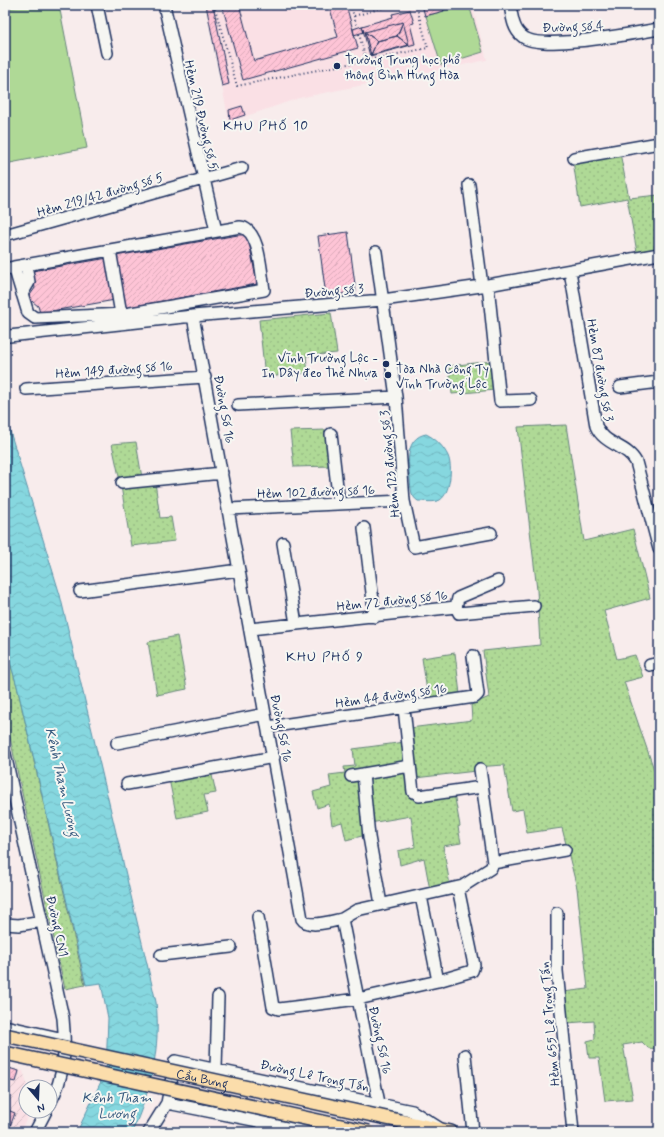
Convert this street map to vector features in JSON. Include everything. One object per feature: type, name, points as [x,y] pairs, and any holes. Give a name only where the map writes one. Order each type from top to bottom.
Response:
[{"type":"main road","name":"Cầu Bưng","points":[[5,1036],[447,1131]]},
{"type":"main road","name":"Cầu Bưng","points":[[5,1053],[370,1132]]},
{"type":"street","points":[[97,5],[107,53]]},
{"type":"street","name":"Hẻm 219 Đường số 5","points":[[164,5],[202,180],[216,231]]},
{"type":"street","name":"Đường số 4","points":[[510,5],[518,32],[526,39],[532,41],[566,42],[605,39],[659,29]]},
{"type":"street","points":[[574,158],[659,143]]},
{"type":"street","name":"Hẻm 219/42 đường số 5","points":[[5,235],[242,168]]},
{"type":"street","points":[[470,185],[500,401],[531,400]]},
{"type":"street","points":[[240,226],[246,228],[252,233],[255,239],[264,290],[121,314],[32,317],[28,313],[22,294],[9,268],[110,250],[216,231],[240,226]]},
{"type":"street","points":[[110,250],[121,314]]},
{"type":"street","name":"Hẻm 123 đường số 3","points":[[376,252],[396,397],[404,501],[414,547],[491,534]]},
{"type":"street","name":"Đường số 3","points":[[9,336],[193,316],[383,300],[485,286],[659,254]]},
{"type":"street","points":[[22,294],[29,282],[26,265]]},
{"type":"street","name":"Hẻm 87 đường số 3","points":[[570,271],[596,426],[606,440],[628,452],[636,462],[659,549]]},
{"type":"street","name":"Đường Số 16","points":[[193,316],[274,757],[302,919],[304,922],[309,924],[342,919],[379,1103]]},
{"type":"street","name":"Hẻm 149 đường số 16","points":[[26,390],[205,377]]},
{"type":"street","points":[[620,387],[659,382]]},
{"type":"street","points":[[238,405],[396,397]]},
{"type":"street","points":[[331,434],[339,504]]},
{"type":"street","points":[[122,483],[222,474]]},
{"type":"street","name":"Hẻm 102 đường số 16","points":[[229,509],[404,501]]},
{"type":"street","points":[[364,528],[375,617]]},
{"type":"street","points":[[283,543],[296,624]]},
{"type":"street","points":[[80,591],[239,570]]},
{"type":"street","points":[[456,607],[458,598],[498,581]]},
{"type":"street","name":"Hẻm 72 đường số 16","points":[[250,629],[375,617],[456,607],[460,613],[534,606]]},
{"type":"street","name":"Hẻm 44 đường số 16","points":[[268,727],[477,696],[473,656]]},
{"type":"street","points":[[404,708],[410,766],[416,794],[482,787]]},
{"type":"street","points":[[117,743],[265,714]]},
{"type":"street","name":"Đường CN1","points":[[5,754],[61,1010],[64,1040],[61,1076],[58,1083]]},
{"type":"street","points":[[127,784],[274,757]]},
{"type":"street","points":[[351,776],[410,766]]},
{"type":"street","points":[[342,919],[355,911],[381,904],[458,888],[468,884],[491,868],[493,863],[480,769]]},
{"type":"street","points":[[363,774],[369,837],[381,904]]},
{"type":"street","points":[[493,863],[565,850]]},
{"type":"street","points":[[258,917],[273,1006],[279,1009],[358,999],[438,981],[472,971],[474,965],[458,888]]},
{"type":"street","points":[[421,896],[438,981]]},
{"type":"street","name":"Hẻm 655 Lê Trọng Tấn","points":[[557,913],[557,971],[573,1132]]},
{"type":"street","points":[[5,924],[19,926],[42,922]]},
{"type":"street","points":[[161,955],[231,947]]},
{"type":"street","points":[[216,1069],[218,997]]},
{"type":"street","points":[[5,1026],[64,1040]]},
{"type":"street","points":[[465,1055],[473,1132]]},
{"type":"street","name":"Đường Lê Trọng Tấn","points":[[167,1103],[175,1061],[412,1110],[447,1131]]},
{"type":"street","points":[[149,1132],[167,1103],[263,1127],[314,1132]]},
{"type":"street","points":[[35,1132],[42,1119]]},
{"type":"path","points":[[214,5],[237,86],[428,48],[416,5]]},
{"type":"path","points":[[350,5],[357,28]]},
{"type":"path","points":[[354,16],[393,5]]},
{"type":"path","points":[[359,34],[366,60]]},
{"type":"shaded area","name":"Trường Trung học phổ thông Bình Hưng Hòa","points":[[206,5],[472,5],[487,60],[299,98],[229,122]]},
{"type":"shaded area","points":[[5,1067],[23,1071],[26,1079],[18,1079],[18,1119],[27,1119],[20,1132],[5,1132]]},
{"type":"green space","points":[[27,5],[59,5],[87,148],[5,164],[5,9]]},
{"type":"green space","points":[[464,5],[469,5],[483,52],[441,65],[426,16]]},
{"type":"green space","points":[[620,153],[629,198],[659,195],[659,248],[637,252],[627,198],[580,207],[573,161]]},
{"type":"green space","points":[[331,313],[337,353],[306,356],[308,373],[265,377],[259,320]]},
{"type":"green space","points":[[492,361],[495,390],[452,394],[449,366]]},
{"type":"green space","points":[[566,425],[584,541],[633,529],[650,598],[604,611],[617,659],[635,655],[643,677],[624,682],[659,784],[659,1049],[648,1048],[642,1042],[623,1045],[633,1099],[605,1101],[599,1058],[589,1058],[587,1041],[595,1039],[594,1021],[567,1023],[563,992],[588,989],[577,888],[562,828],[527,833],[523,809],[512,811],[504,765],[476,767],[476,771],[415,778],[410,728],[472,720],[471,705],[489,697],[483,651],[540,645],[537,590],[518,427]]},
{"type":"green space","points":[[327,430],[331,466],[294,467],[290,431]]},
{"type":"green space","points":[[136,442],[142,478],[120,481],[112,444]]},
{"type":"green space","points":[[155,482],[160,518],[171,517],[175,541],[131,546],[121,486]]},
{"type":"green space","points":[[177,636],[187,689],[157,695],[148,642]]},
{"type":"green space","points":[[5,645],[17,686],[85,985],[65,989],[5,715]]},
{"type":"green space","points":[[455,653],[460,694],[428,698],[422,658]]},
{"type":"green space","points":[[405,742],[407,764],[360,777],[366,835],[346,840],[342,822],[332,825],[329,804],[317,808],[313,792],[331,787],[329,775],[345,773],[344,767],[355,766],[353,749]]},
{"type":"green space","points":[[408,768],[411,799],[454,793],[460,826],[458,827],[461,843],[443,846],[450,885],[430,890],[424,858],[400,865],[398,851],[415,847],[411,816],[370,823],[365,776]]},
{"type":"green space","points":[[211,771],[216,793],[204,795],[208,812],[177,818],[169,779]]},
{"type":"water","name":"Kênh Tham Lương","points":[[5,415],[60,595],[156,1002],[156,1052],[149,1085],[132,1132],[77,1132],[106,1071],[108,1018],[101,983],[86,985],[17,686],[5,645]]},
{"type":"water","points":[[426,434],[442,446],[450,461],[450,480],[446,492],[440,500],[429,502],[418,501],[412,494],[409,466],[409,452],[414,440],[419,436]]},
{"type":"building","points":[[206,5],[213,5],[229,84],[222,86]]},
{"type":"building","points":[[222,5],[249,5],[240,8],[254,61],[338,37],[329,5],[346,5],[358,48],[243,80]]},
{"type":"building","points":[[422,5],[442,5],[444,11],[425,16]]},
{"type":"building","points":[[410,10],[414,23],[410,24],[415,44],[370,56],[362,26],[393,17],[392,14]]},
{"type":"building","points":[[403,22],[409,45],[397,36]]},
{"type":"building","points":[[403,22],[397,36],[377,41],[365,32]]},
{"type":"building","points":[[362,26],[364,32],[354,35],[353,29]]},
{"type":"building","points":[[365,32],[377,41],[371,55]]},
{"type":"building","points":[[397,36],[409,45],[371,55],[377,41]]},
{"type":"building","points":[[242,106],[245,115],[230,120],[229,110]]},
{"type":"building","points":[[348,232],[356,292],[326,296],[318,236]]},
{"type":"building","points":[[243,235],[249,241],[257,284],[124,308],[115,256]]},
{"type":"building","points":[[108,258],[115,300],[40,313],[38,306],[28,298],[35,288],[32,271]]},
{"type":"building","points":[[5,1067],[19,1071],[16,1082],[5,1080]]},
{"type":"building","points":[[5,1109],[15,1113],[8,1132],[5,1132]]},
{"type":"place","name":"Trường Trung học phổ thông Bình Hưng Hòa","points":[[337,66]]},
{"type":"place","name":"Vĩnh Trường Lộc - In Dây đeo Thẻ Nhựa","points":[[386,364]]},
{"type":"place","name":"Tòa Nhà Công Ty Vĩnh Trường Lộc","points":[[388,375]]},
{"type":"district","name":"KHU PHỐ 10","points":[[266,125]]},
{"type":"district","name":"KHU PHỐ 9","points":[[325,656]]}]
